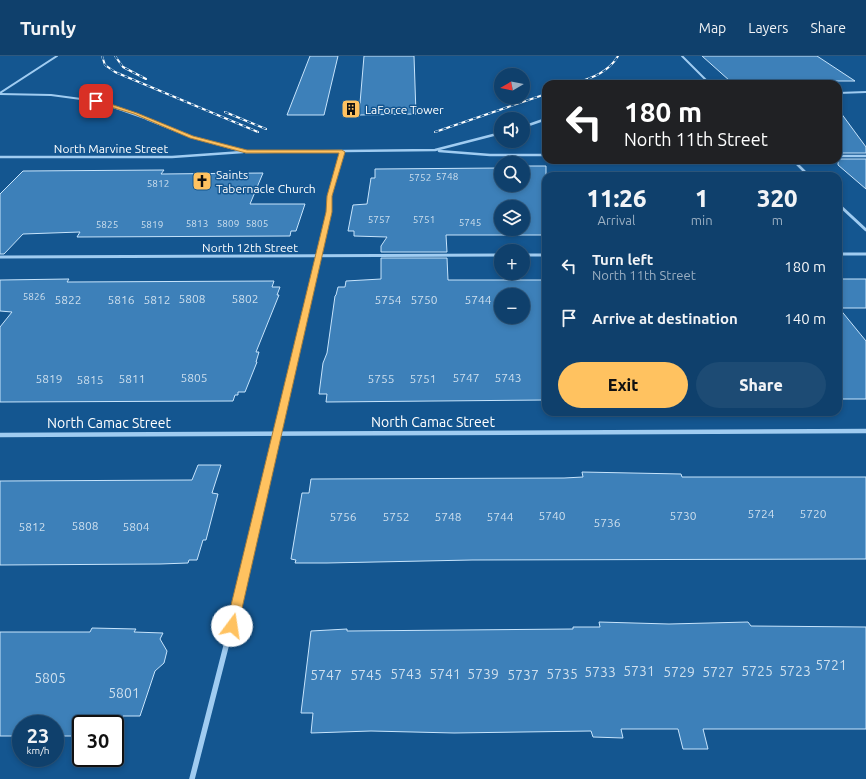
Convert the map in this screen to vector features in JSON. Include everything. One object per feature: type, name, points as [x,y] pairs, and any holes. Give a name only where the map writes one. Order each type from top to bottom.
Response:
[{"type":"street","points":[[0,94],[57,56]]},
{"type":"street","points":[[682,56],[706,80]]},
{"type":"street","points":[[842,92],[866,92]]},
{"type":"street","points":[[0,94],[51,95],[96,101],[136,114],[192,137],[246,152],[435,150],[490,155],[542,155]]},
{"type":"street","points":[[530,124],[542,120]]},
{"type":"street","points":[[435,150],[494,134]]},
{"type":"street","name":"North Marvine Street","points":[[0,157],[172,157],[246,152]]},
{"type":"street","points":[[192,779],[240,595],[276,434],[329,212],[330,196],[342,152]]},
{"type":"street","points":[[842,156],[866,156]]},
{"type":"street","points":[[797,164],[805,172]]},
{"type":"street","points":[[842,208],[866,230]]},
{"type":"street","points":[[842,254],[866,254]]},
{"type":"street","name":"North 12th Street","points":[[0,257],[494,255]]},
{"type":"street","points":[[530,255],[542,255]]},
{"type":"street","name":"North Camac Street","points":[[0,435],[866,431]]},
{"type":"building","points":[[310,56],[338,56],[324,115],[287,115]]},
{"type":"building","points":[[364,56],[414,56],[416,114],[359,115]]},
{"type":"building","points":[[702,56],[817,56],[855,81],[842,80],[729,80]]},
{"type":"building","points":[[842,114],[866,147],[866,153],[842,153]]},
{"type":"building","points":[[842,159],[866,159],[866,189],[838,165],[842,164]]},
{"type":"building","points":[[530,166],[546,166],[546,172],[542,172],[542,235],[530,235],[530,200],[494,200],[494,235],[446,235],[447,252],[381,252],[381,246],[387,237],[354,236],[354,231],[348,231],[353,205],[367,204],[371,178],[375,178],[375,169],[494,168],[494,192],[530,192]]},
{"type":"building","points":[[164,170],[161,174],[263,173],[250,204],[305,204],[296,231],[291,231],[290,236],[77,237],[80,232],[23,234],[4,254],[0,254],[0,194],[23,171]]},
{"type":"building","points":[[381,258],[447,258],[448,280],[542,280],[542,400],[326,402],[327,394],[319,394],[323,363],[327,353],[335,296],[338,287],[345,287],[346,281],[381,279]]},
{"type":"building","points":[[69,279],[67,282],[274,281],[272,287],[280,287],[277,295],[279,295],[256,352],[259,352],[257,362],[245,392],[238,392],[238,395],[235,395],[233,401],[0,402],[0,327],[12,312],[0,311],[0,280]]},
{"type":"building","points":[[842,279],[866,279],[866,308],[842,308]]},
{"type":"building","points":[[842,312],[866,341],[866,399],[842,399]]},
{"type":"building","points":[[198,465],[221,465],[212,493],[218,494],[206,540],[203,540],[197,560],[189,560],[188,563],[160,564],[0,565],[0,481],[192,480]]},
{"type":"building","points":[[582,472],[681,474],[682,477],[866,477],[866,559],[472,560],[295,563],[296,560],[291,559],[302,493],[309,493],[311,479],[564,478],[583,477]]},
{"type":"building","points":[[599,622],[669,624],[748,622],[751,626],[866,627],[866,729],[703,729],[708,749],[683,749],[678,729],[621,729],[623,738],[593,737],[591,731],[454,733],[371,731],[311,733],[313,713],[301,713],[311,631],[347,629],[347,631],[573,629],[573,627],[600,627]]},
{"type":"building","points":[[92,628],[136,629],[134,632],[163,633],[160,639],[167,651],[164,663],[155,671],[140,716],[72,715],[72,736],[64,736],[64,715],[12,715],[12,736],[0,736],[0,632],[90,632]]},
{"type":"railway","points":[[102,56],[105,65],[115,72],[258,132]]},
{"type":"railway","points":[[115,56],[123,67],[146,79]]},
{"type":"railway","points":[[584,80],[604,71],[618,56]]},
{"type":"railway","points":[[435,132],[542,95]]},
{"type":"railway","points":[[225,112],[266,129]]},
{"type":"place","name":"LaForce Tower","points":[[351,109]]},
{"type":"place","name":"Saints Tabernacle Church","points":[[202,181]]},
{"type":"route","points":[[96,101],[136,114],[192,137],[246,152],[342,152],[330,196],[329,212],[232,626]]}]
